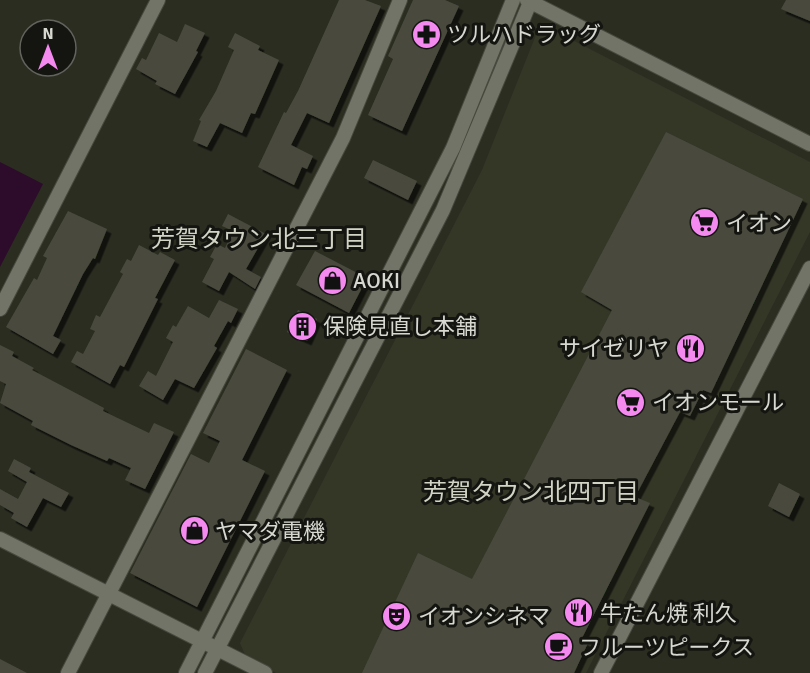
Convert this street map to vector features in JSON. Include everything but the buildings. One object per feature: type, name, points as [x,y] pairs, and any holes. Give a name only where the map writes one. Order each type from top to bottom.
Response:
[{"type":"street","points":[[0,309],[158,0]]},
{"type":"street","points":[[68,673],[343,138],[400,0]]},
{"type":"street","points":[[186,673],[453,148],[513,0]]},
{"type":"street","points":[[205,673],[443,210],[530,1],[810,144]]},
{"type":"street","points":[[601,673],[810,268]]},
{"type":"street","points":[[0,539],[265,673]]},
{"type":"shaded area","points":[[551,29],[810,162],[810,232],[586,673],[276,673],[246,657],[240,643],[482,170],[536,35]]},
{"type":"shaded area","points":[[0,162],[43,184],[0,267]]},
{"type":"place","name":"ツルハドラッグ","points":[[426,34]]},
{"type":"place","name":"イオン","points":[[705,223]]},
{"type":"place","name":"AOKI","points":[[332,280]]},
{"type":"place","name":"保険見直し本舗","points":[[302,326]]},
{"type":"place","name":"サイゼリヤ","points":[[690,348]]},
{"type":"place","name":"イオンモール","points":[[631,402]]},
{"type":"place","name":"ヤマダ電機","points":[[194,531]]},
{"type":"place","name":"牛たん焼 利久","points":[[579,613]]},
{"type":"place","name":"イオンシネマ","points":[[397,616]]},
{"type":"place","name":"フルーツピークス","points":[[558,647]]},
{"type":"district","name":"芳賀タウン北三丁目","points":[[259,239]]},
{"type":"district","name":"芳賀タウン北四丁目","points":[[531,492]]}]
